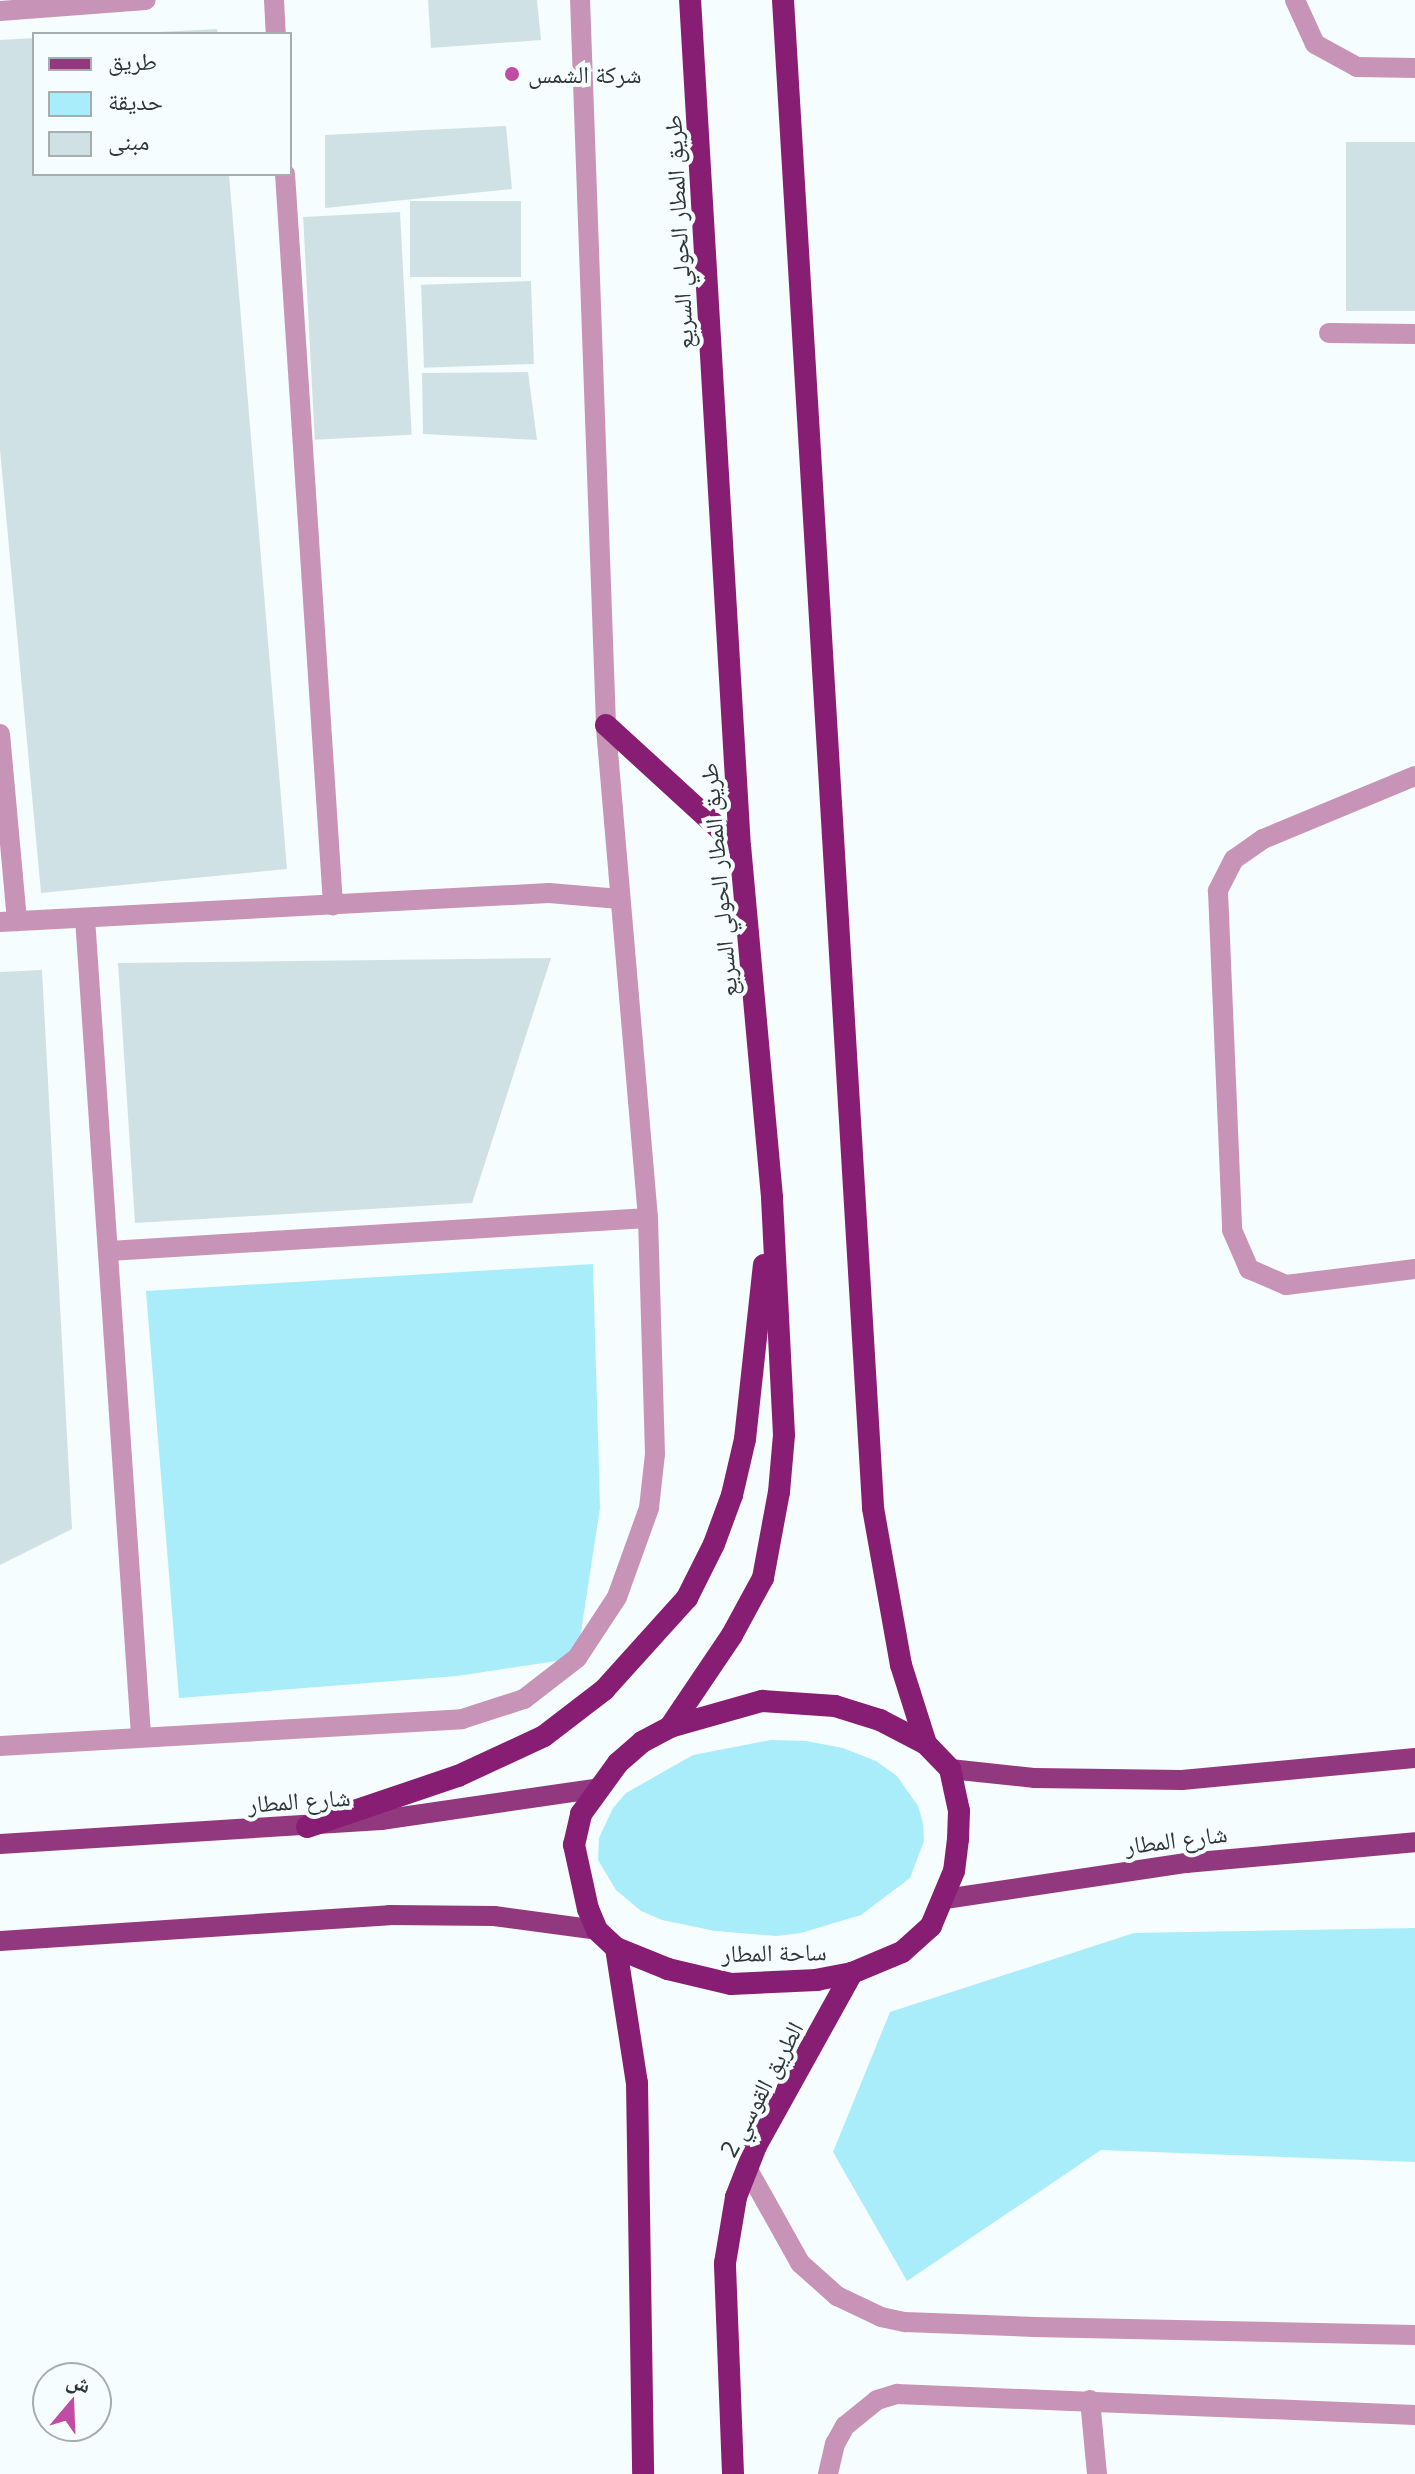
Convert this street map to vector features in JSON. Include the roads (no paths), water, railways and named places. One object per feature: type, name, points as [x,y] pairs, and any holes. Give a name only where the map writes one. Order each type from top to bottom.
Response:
[{"type":"highway","name":"طريق المطار الحولي السريع","points":[[670,1727],[732,1635],[763,1578],[784,1435],[772,1197],[740,848],[690,0]]},
{"type":"highway","points":[[783,0],[868,1446],[889,1610],[926,1744]]},
{"type":"highway","points":[[606,725],[740,848]]},
{"type":"highway","points":[[307,1827],[458,1776],[544,1736],[604,1690],[687,1598],[714,1544],[732,1495],[745,1439],[772,1197]]},
{"type":"highway","name":"ساحة المطار","points":[[762,1701],[835,1706],[880,1720],[926,1744],[950,1769],[959,1811],[958,1839],[954,1871],[945,1899],[931,1926],[910,1946],[852,1973],[817,1980],[731,1984],[668,1969],[616,1948],[597,1930],[588,1909],[574,1845],[581,1814],[618,1763],[642,1742],[670,1727],[762,1701]]},
{"type":"highway","points":[[616,1948],[637,2083],[643,2474]]},
{"type":"highway","name":"الطريق القوسي 2","points":[[733,2474],[725,2263],[730,2227],[747,2168],[852,1973]]},
{"type":"main road","points":[[950,1769],[1034,1778],[1182,1780],[1415,1758]]},
{"type":"main road","name":"شارع المطار","points":[[0,1844],[307,1827],[454,1812],[600,1788]]},
{"type":"main road","name":"شارع المطار","points":[[945,1899],[1186,1863],[1414,1842]]},
{"type":"main road","points":[[0,1941],[428,1914],[494,1916],[597,1930]]},
{"type":"street","points":[[0,11],[146,0]]},
{"type":"street","points":[[274,0],[276,32]]},
{"type":"street","points":[[0,1746],[462,1719],[524,1699],[577,1658],[617,1597],[649,1508],[655,1454],[648,1218],[606,725],[580,0]]},
{"type":"street","points":[[1295,0],[1315,44],[1357,67],[1415,68]]},
{"type":"street","points":[[285,176],[333,905]]},
{"type":"street","points":[[1329,333],[1415,334]]},
{"type":"street","points":[[0,734],[8,922],[549,893],[620,899]]},
{"type":"street","points":[[1415,776],[1263,839],[1234,859],[1218,891],[1232,1230],[1249,1269],[1286,1285],[1415,1269]]},
{"type":"street","points":[[85,918],[141,1736]]},
{"type":"street","points":[[109,1251],[648,1218]]},
{"type":"street","points":[[747,2168],[800,2263],[837,2296],[881,2317],[905,2322],[1020,2326],[1415,2335]]},
{"type":"street","points":[[828,2474],[835,2444],[845,2426],[877,2400],[897,2394],[1415,2415]]},
{"type":"street","points":[[1090,2400],[1097,2474]]},
{"type":"place","name":"شركة الشمس","points":[[512,74]]}]
